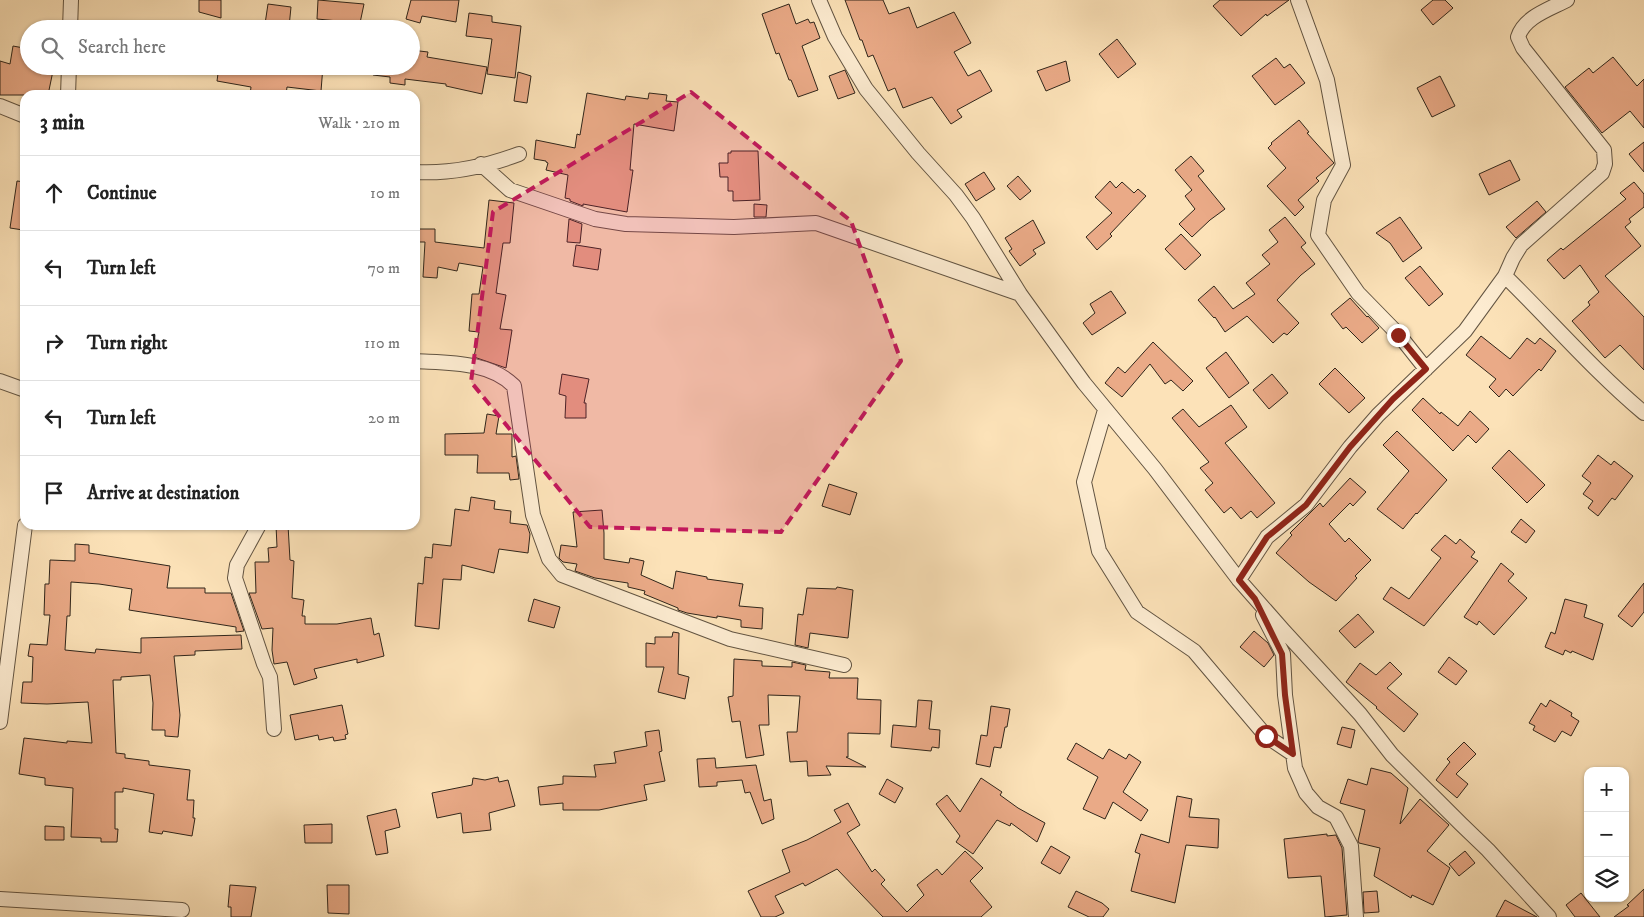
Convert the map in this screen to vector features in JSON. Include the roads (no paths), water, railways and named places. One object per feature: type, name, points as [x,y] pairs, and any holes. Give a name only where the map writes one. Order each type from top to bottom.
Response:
[{"type":"street","points":[[70,20],[71,0]]},
{"type":"street","points":[[819,0],[836,37],[866,89],[918,153],[956,195],[973,218],[1020,294],[1084,383],[1155,469],[1239,580],[1360,714],[1392,755],[1488,850],[1549,917]]},
{"type":"street","points":[[1298,0],[1327,80],[1343,165],[1324,200],[1318,236],[1358,293],[1398,335],[1426,369]]},
{"type":"street","points":[[1239,580],[1267,537],[1306,505],[1350,447],[1393,399],[1465,331],[1505,276],[1521,245],[1602,173],[1605,164],[1604,150],[1523,48],[1518,37],[1521,28],[1540,14],[1567,0]]},
{"type":"street","points":[[68,90],[69,75]]},
{"type":"street","points":[[0,106],[20,114]]},
{"type":"street","points":[[420,172],[459,170],[519,154]]},
{"type":"street","points":[[481,164],[510,190],[596,220],[626,224],[734,227],[816,223],[1020,294]]},
{"type":"street","points":[[1505,276],[1586,359],[1644,413]]},
{"type":"street","points":[[420,361],[460,364],[494,371],[505,377],[514,386],[533,515],[549,559],[562,575],[730,639],[844,665]]},
{"type":"street","points":[[0,381],[20,388]]},
{"type":"street","points":[[1105,410],[1084,482],[1099,551],[1137,612],[1194,651],[1266,736],[1293,754]]},
{"type":"street","points":[[0,722],[24,530]]},
{"type":"street","points":[[256,530],[237,565],[235,578],[270,677],[274,729]]},
{"type":"street","points":[[1255,599],[1282,654],[1285,695],[1295,768],[1306,793],[1318,807],[1336,817],[1351,846],[1356,917]]},
{"type":"street","points":[[0,899],[182,910]]}]
